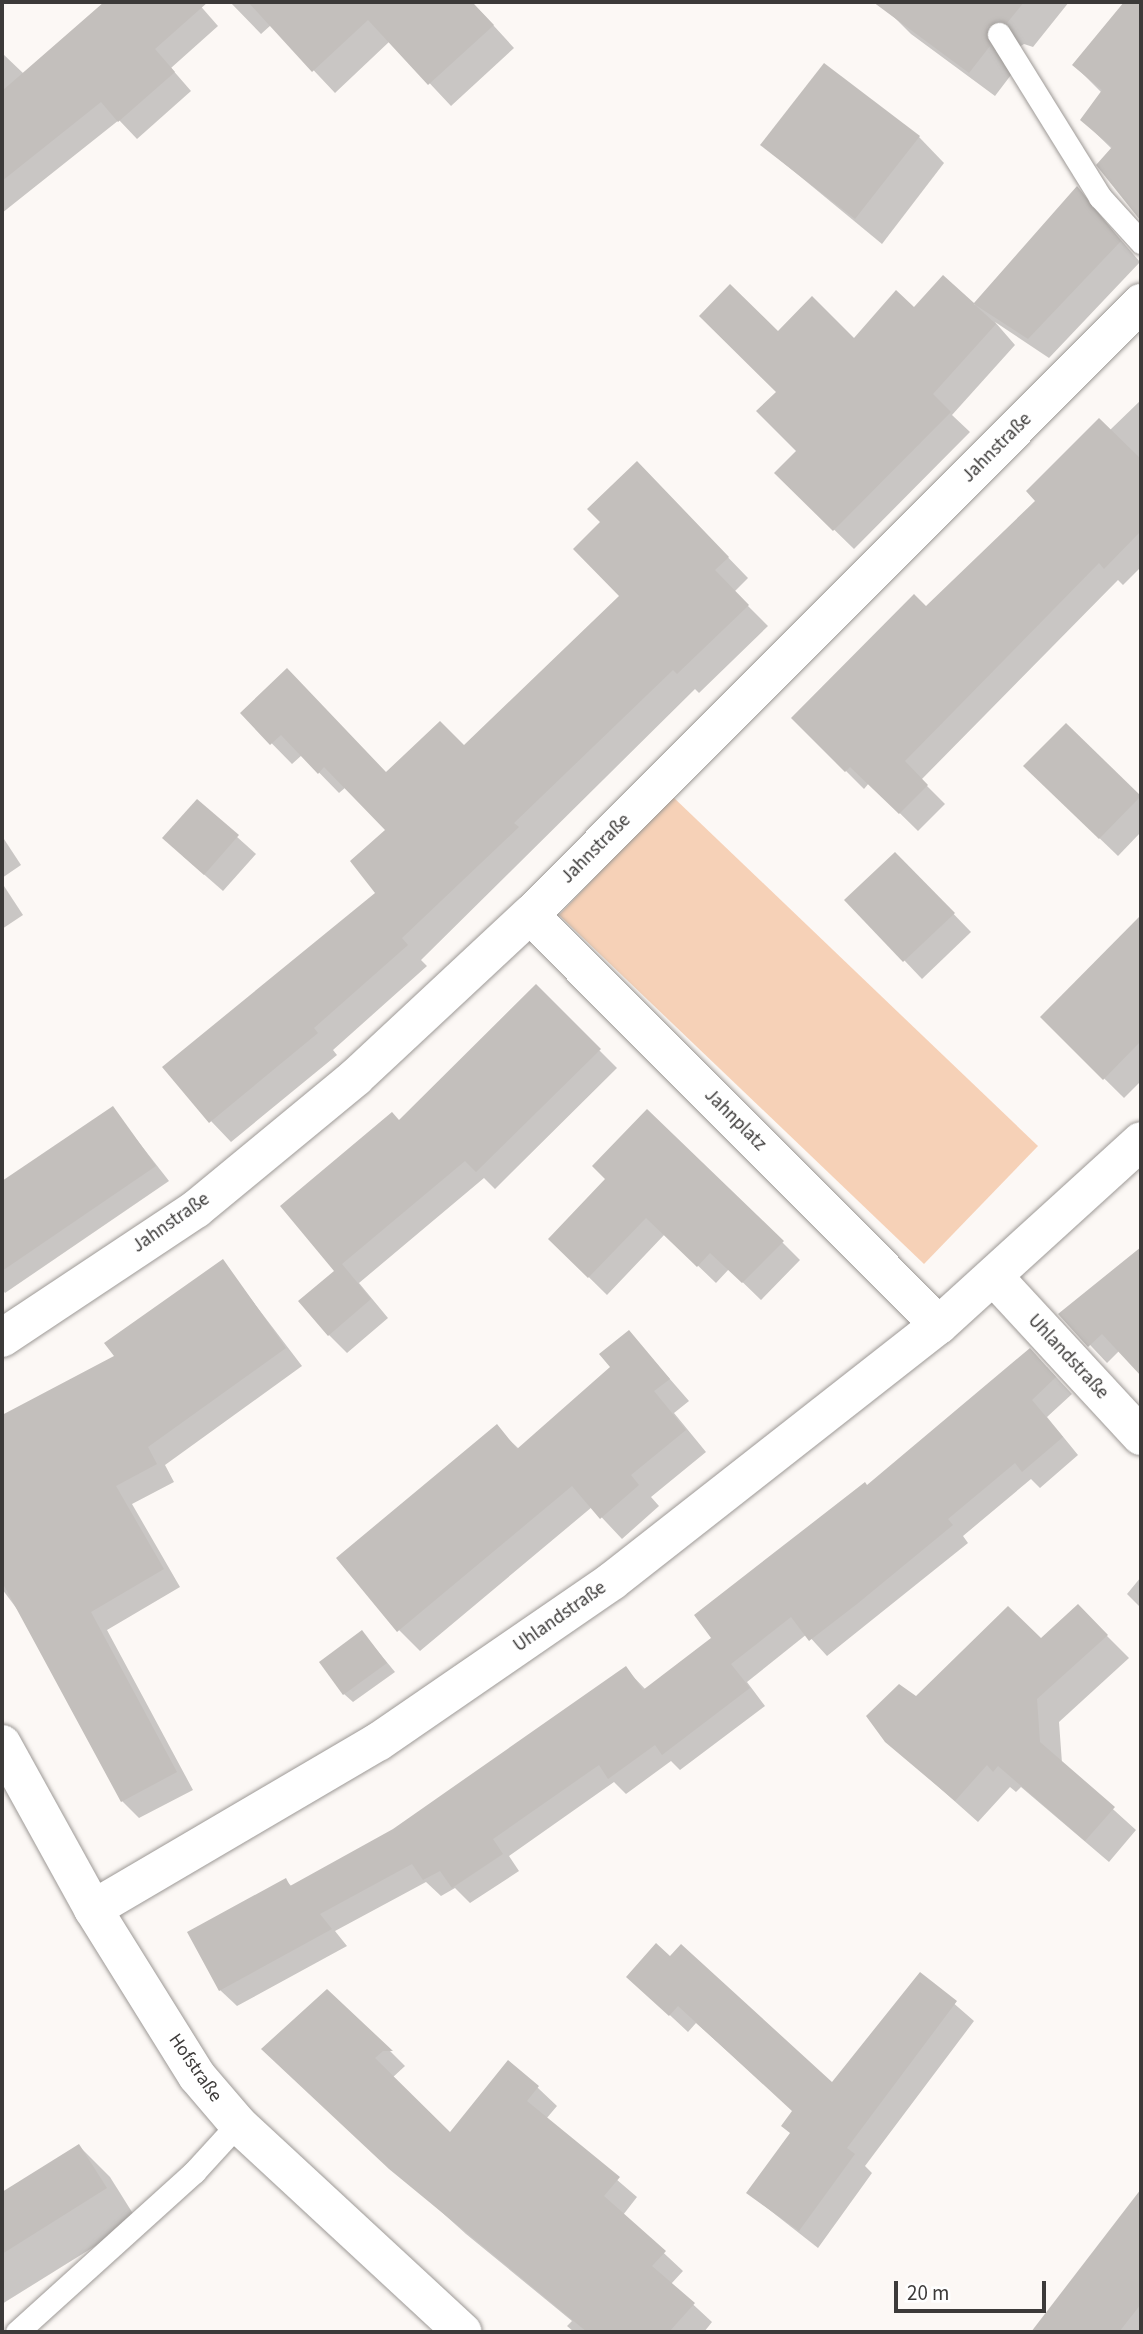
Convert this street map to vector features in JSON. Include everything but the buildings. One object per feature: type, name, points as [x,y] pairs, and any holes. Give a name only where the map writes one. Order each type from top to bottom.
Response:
[{"type":"street","name":"Jahnstraße","points":[[2,1338],[196,1209],[356,1077],[530,915],[1141,303]]},
{"type":"street","name":"Jahnplatz","points":[[530,915],[939,1325]]},
{"type":"street","name":"Uhlandstraße","points":[[93,1909],[378,1742],[612,1581],[939,1325],[995,1278],[1141,1142]]},
{"type":"street","name":"Uhlandstraße","points":[[995,1278],[1141,1436]]},
{"type":"street","name":"Hofstraße","points":[[2,1744],[93,1909],[197,2076],[238,2124],[463,2332]]},
{"type":"lane","points":[[999,34],[1100,197],[1141,242]]},
{"type":"lane","points":[[17,2332],[194,2172],[238,2124]]},
{"type":"shaded area","points":[[672,796],[1038,1146],[924,1264],[559,915]]}]
